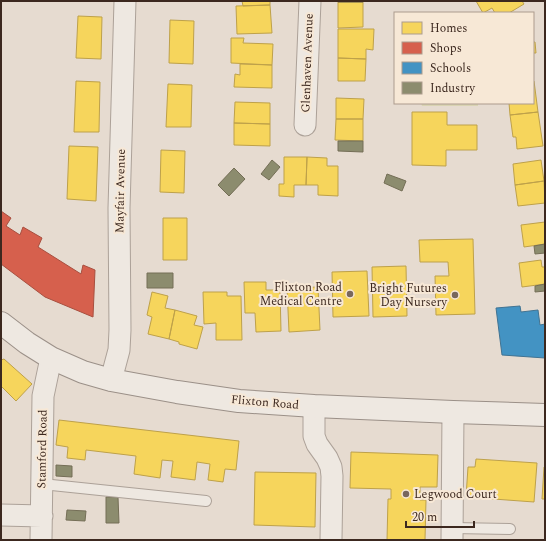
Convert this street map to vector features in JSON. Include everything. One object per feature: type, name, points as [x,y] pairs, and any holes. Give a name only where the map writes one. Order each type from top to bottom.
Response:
[{"type":"street","name":"Mayfair Avenue","points":[[111,380],[120,343],[119,200],[125,1]]},
{"type":"street","name":"Glenhaven Avenue","points":[[305,125],[310,1]]},
{"type":"street","name":"Flixton Road","points":[[1,323],[27,343],[51,358],[83,372],[111,380],[177,392],[239,400],[314,406],[545,415]]},
{"type":"street","name":"Stamford Road","points":[[41,540],[43,396],[51,358]]},
{"type":"street","points":[[314,406],[314,436],[317,444],[327,458],[331,467],[331,540]]},
{"type":"street","points":[[452,534],[453,412]]},
{"type":"street","points":[[1,515],[42,516]]},
{"type":"lane","points":[[42,484],[206,501]]},
{"type":"lane","points":[[452,534],[510,529]]},
{"type":"shaded area","points":[[421,104],[478,104],[478,106],[422,106]]},
{"type":"building: Homes","points":[[242,1],[270,1],[270,5],[243,6]]},
{"type":"building: Homes","points":[[476,1],[522,1],[524,4],[511,12],[494,12],[492,8],[482,12]]},
{"type":"building: Homes","points":[[338,2],[363,2],[363,27],[338,28]]},
{"type":"building: Homes","points":[[270,5],[272,33],[237,34],[236,6]]},
{"type":"building: Homes","points":[[78,16],[102,17],[101,59],[76,58]]},
{"type":"building: Homes","points":[[170,20],[194,21],[193,64],[169,63]]},
{"type":"building: Homes","points":[[338,29],[374,29],[373,50],[366,49],[366,59],[338,58]]},
{"type":"building: Homes","points":[[231,38],[244,38],[243,43],[273,44],[272,65],[231,63]]},
{"type":"building: Homes","points":[[534,42],[535,42],[536,53],[534,53]]},
{"type":"building: Homes","points":[[338,58],[366,59],[365,81],[338,81]]},
{"type":"building: Homes","points":[[240,64],[272,65],[272,88],[234,87],[235,74],[240,75]]},
{"type":"building: Homes","points":[[76,81],[100,82],[99,132],[74,132]]},
{"type":"building: Homes","points":[[534,81],[538,112],[510,115],[509,104],[534,104]]},
{"type":"building: Homes","points":[[168,84],[192,85],[191,127],[166,127]]},
{"type":"building: Homes","points":[[336,98],[364,99],[363,119],[336,119]]},
{"type":"building: Homes","points":[[235,102],[270,103],[270,124],[234,123]]},
{"type":"building: Homes","points":[[412,112],[447,112],[447,125],[477,125],[477,150],[446,150],[446,166],[412,165]]},
{"type":"building: Homes","points":[[538,112],[543,146],[517,149],[516,137],[513,137],[510,115]]},
{"type":"building: Homes","points":[[336,119],[363,119],[363,141],[335,140]]},
{"type":"building: Homes","points":[[234,123],[270,124],[270,146],[234,145]]},
{"type":"building: Homes","points":[[69,146],[98,147],[96,201],[67,199]]},
{"type":"building: Homes","points":[[161,150],[185,151],[184,193],[160,192]]},
{"type":"building: Homes","points":[[284,157],[307,157],[306,185],[294,185],[294,197],[279,196],[279,184],[284,184]]},
{"type":"building: Homes","points":[[307,157],[327,158],[327,166],[338,166],[338,196],[318,195],[318,185],[306,185]]},
{"type":"building: Homes","points":[[541,160],[544,181],[515,185],[513,164]]},
{"type":"building: Homes","points":[[544,181],[545,203],[518,206],[515,185]]},
{"type":"building: Homes","points":[[163,218],[187,218],[187,260],[163,260]]},
{"type":"building: Homes","points":[[545,222],[545,244],[524,247],[521,225]]},
{"type":"building: Homes","name":"Bright Futures Day Nursery","points":[[473,239],[475,314],[436,315],[435,276],[449,276],[448,262],[420,262],[419,240]]},
{"type":"building: Homes","points":[[541,260],[542,267],[545,267],[545,284],[522,287],[519,263]]},
{"type":"building: Homes","points":[[406,266],[407,316],[373,317],[372,267]]},
{"type":"building: Homes","name":"Flixton Road Medical Centre","points":[[367,271],[369,316],[333,317],[332,272]]},
{"type":"building: Homes","points":[[244,282],[266,282],[266,290],[280,290],[281,331],[256,332],[255,313],[245,313]]},
{"type":"building: Homes","points":[[318,287],[320,330],[289,332],[287,288]]},
{"type":"building: Homes","points":[[152,292],[168,296],[165,308],[175,310],[169,339],[148,334],[152,317],[147,315]]},
{"type":"building: Homes","points":[[203,292],[227,292],[227,296],[241,296],[242,340],[216,340],[216,323],[204,324]]},
{"type":"building: Homes","points":[[175,310],[197,316],[194,325],[203,327],[197,349],[179,344],[179,342],[169,339]]},
{"type":"building: Homes","points":[[4,359],[32,384],[16,401],[1,386],[1,360]]},
{"type":"building: Homes","points":[[59,420],[239,441],[236,470],[225,469],[223,482],[208,480],[210,464],[197,462],[195,480],[171,477],[173,461],[162,460],[160,478],[134,474],[136,456],[86,450],[85,460],[67,458],[68,447],[56,445]]},
{"type":"building: Homes","name":"Legwood Court","points":[[351,452],[438,455],[437,487],[420,487],[420,500],[426,500],[425,540],[387,540],[388,499],[391,499],[391,489],[350,488]]},
{"type":"building: Homes","points":[[476,459],[537,463],[534,502],[466,497],[468,467],[475,467]]},
{"type":"building: Homes","points":[[544,467],[545,499],[542,499]]},
{"type":"building: Homes","points":[[255,472],[316,473],[315,527],[254,525]]},
{"type":"building: Shops","points":[[1,211],[11,218],[6,226],[20,235],[23,227],[42,238],[38,247],[81,274],[83,265],[95,270],[93,317],[45,297],[1,264]]},
{"type":"building: Schools","points":[[520,306],[521,312],[538,310],[540,325],[545,324],[545,358],[502,355],[496,308]]},
{"type":"building: Industry","points":[[363,1],[363,2],[338,2]]},
{"type":"building: Industry","points":[[338,141],[363,141],[363,152],[338,151]]},
{"type":"building: Industry","points":[[272,160],[280,167],[269,180],[261,174]]},
{"type":"building: Industry","points":[[234,168],[245,179],[229,196],[218,185]]},
{"type":"building: Industry","points":[[387,174],[406,181],[402,191],[384,183]]},
{"type":"building: Industry","points":[[545,244],[545,253],[535,254],[534,246]]},
{"type":"building: Industry","points":[[147,273],[173,273],[173,288],[147,288]]},
{"type":"building: Industry","points":[[545,284],[545,291],[535,292],[535,286]]},
{"type":"building: Industry","points":[[56,465],[72,466],[72,477],[56,476]]},
{"type":"building: Industry","points":[[106,497],[118,497],[119,523],[106,523]]},
{"type":"building: Industry","points":[[67,510],[86,511],[85,521],[66,520]]},
{"type":"place","name":"Flixton Road Medical Centre","points":[[350,294]]},
{"type":"place","name":"Bright Futures Day Nursery","points":[[455,295]]},
{"type":"place","name":"Legwood Court","points":[[406,494]]}]
